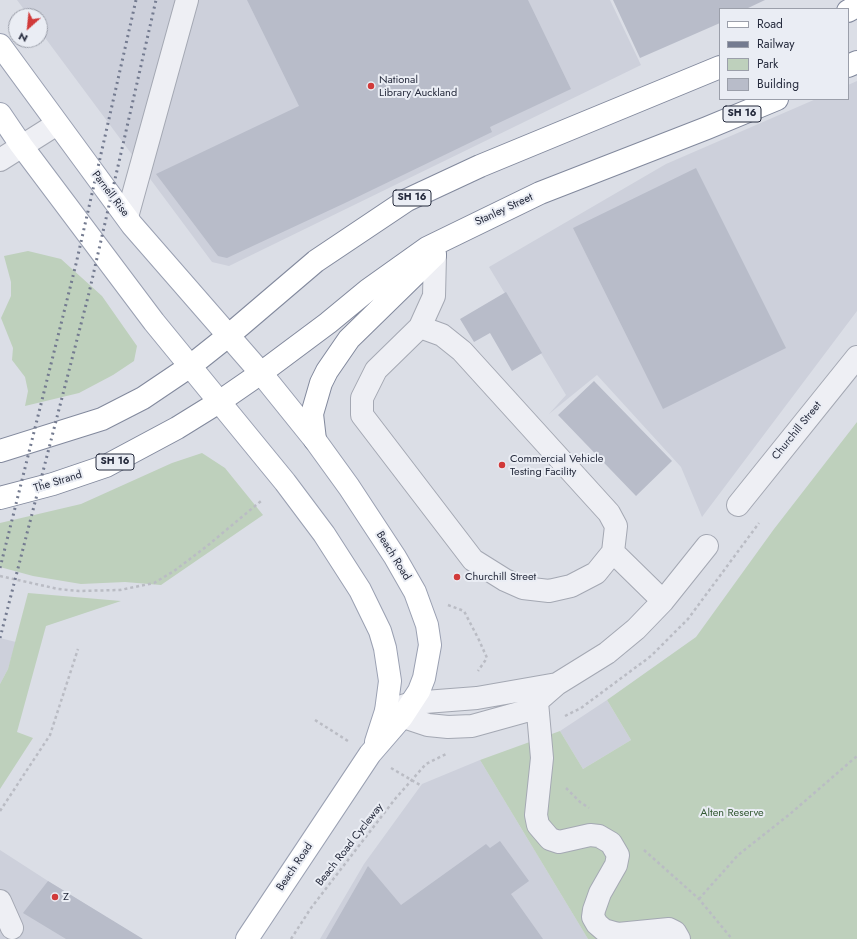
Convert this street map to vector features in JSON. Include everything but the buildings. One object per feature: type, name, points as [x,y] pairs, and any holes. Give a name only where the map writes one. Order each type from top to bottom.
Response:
[{"type":"main road","name":"Parnell Rise","points":[[0,45],[127,217],[261,373]]},
{"type":"main road","name":"SH 16","points":[[0,451],[102,419],[143,398],[189,366],[228,336],[316,261],[406,200],[480,166],[719,67]]},
{"type":"main road","name":"Stanley Street","points":[[261,373],[328,323],[368,290],[427,248],[540,193],[700,131],[775,100]]},
{"type":"main road","points":[[0,114],[21,145],[189,366]]},
{"type":"main road","points":[[315,440],[312,414],[321,383],[327,371],[349,339],[435,255],[495,214]]},
{"type":"main road","name":"Beach Road","points":[[189,366],[285,482],[324,534],[371,611],[380,631],[390,680],[400,710]]},
{"type":"main road","name":"SH 16","points":[[219,402],[261,373]]},
{"type":"main road","name":"Beach Road","points":[[246,939],[400,710],[424,678],[430,645],[427,625],[422,608],[415,592],[395,557],[349,487],[315,440],[261,373]]},
{"type":"main road","name":"The Strand","points":[[0,498],[53,484],[106,466],[170,432],[219,402]]},
{"type":"street","points":[[127,217],[187,0]]},
{"type":"street","points":[[0,160],[21,145],[57,124]]},
{"type":"street","points":[[420,327],[442,335],[462,351],[605,508],[616,526],[613,552],[596,573],[571,586],[549,592],[523,588],[504,580],[473,560],[362,416],[362,398],[376,370],[420,327],[434,296],[435,255]]},
{"type":"street","name":"Churchill Street","points":[[738,505],[857,357]]},
{"type":"street","points":[[400,710],[439,727],[472,726],[526,710],[557,684],[607,653],[636,629],[663,601],[708,546]]},
{"type":"street","points":[[613,552],[663,601]]},
{"type":"street","points":[[400,710],[557,684]]},
{"type":"street","points":[[537,702],[542,758],[536,814],[538,825],[550,839],[558,842],[590,835],[599,836],[611,843],[618,855],[616,865],[600,893],[594,910],[593,917],[597,924],[604,930],[618,934],[669,929],[675,932],[679,939]]},
{"type":"street","points":[[0,901],[12,928]]},
{"type":"path","points":[[0,576],[58,589],[79,591],[120,590],[154,583],[174,571],[261,502]]},
{"type":"path","points":[[464,611],[487,658]]},
{"type":"path","points":[[0,810],[50,735],[78,649]]},
{"type":"path","name":"Beach Road Cycleway","points":[[291,939],[311,908],[345,862],[395,799],[426,764],[453,752]]},
{"type":"path","points":[[732,939],[699,899],[738,855],[790,814],[857,756]]},
{"type":"shaded area","points":[[17,0],[610,0],[641,65],[229,266],[212,262],[48,42],[48,8],[23,8]]},
{"type":"shaded area","points":[[857,81],[857,311],[702,517],[681,467],[597,375],[549,414],[566,395],[489,267],[666,164],[814,100],[849,100],[849,85]]},
{"type":"shaded area","points":[[0,638],[16,642],[8,669],[0,684]]},
{"type":"shaded area","points":[[607,700],[631,740],[583,769],[560,731]]},
{"type":"shaded area","points":[[480,760],[588,939],[320,939],[364,864],[422,784]]},
{"type":"shaded area","name":"Z","points":[[0,850],[48,881],[142,939],[0,939]]},
{"type":"green space","points":[[28,251],[61,259],[102,296],[137,346],[134,361],[113,375],[79,393],[25,406],[28,391],[25,377],[12,360],[13,348],[1,318],[11,296],[11,282],[4,256]]},
{"type":"green space","name":"Alten Reserve","points":[[857,422],[857,939],[588,939],[480,760],[560,731],[583,769],[631,740],[607,700],[696,637],[774,529]]},
{"type":"green space","points":[[202,453],[225,468],[263,515],[161,585],[125,582],[81,584],[33,576],[0,567],[0,523],[81,504],[172,463]]},
{"type":"green space","points":[[28,593],[121,601],[46,626],[17,732],[33,738],[0,789],[0,684],[8,669]]},
{"type":"railway","points":[[0,568],[76,264],[136,0]]},
{"type":"railway","points":[[0,638],[89,293],[156,0]]},
{"type":"place","name":"National Library Auckland","points":[[371,86]]},
{"type":"place","name":"Commercial Vehicle Testing Facility","points":[[502,465]]},
{"type":"place","name":"Churchill Street","points":[[457,577]]},
{"type":"place","name":"Z","points":[[55,897]]}]
